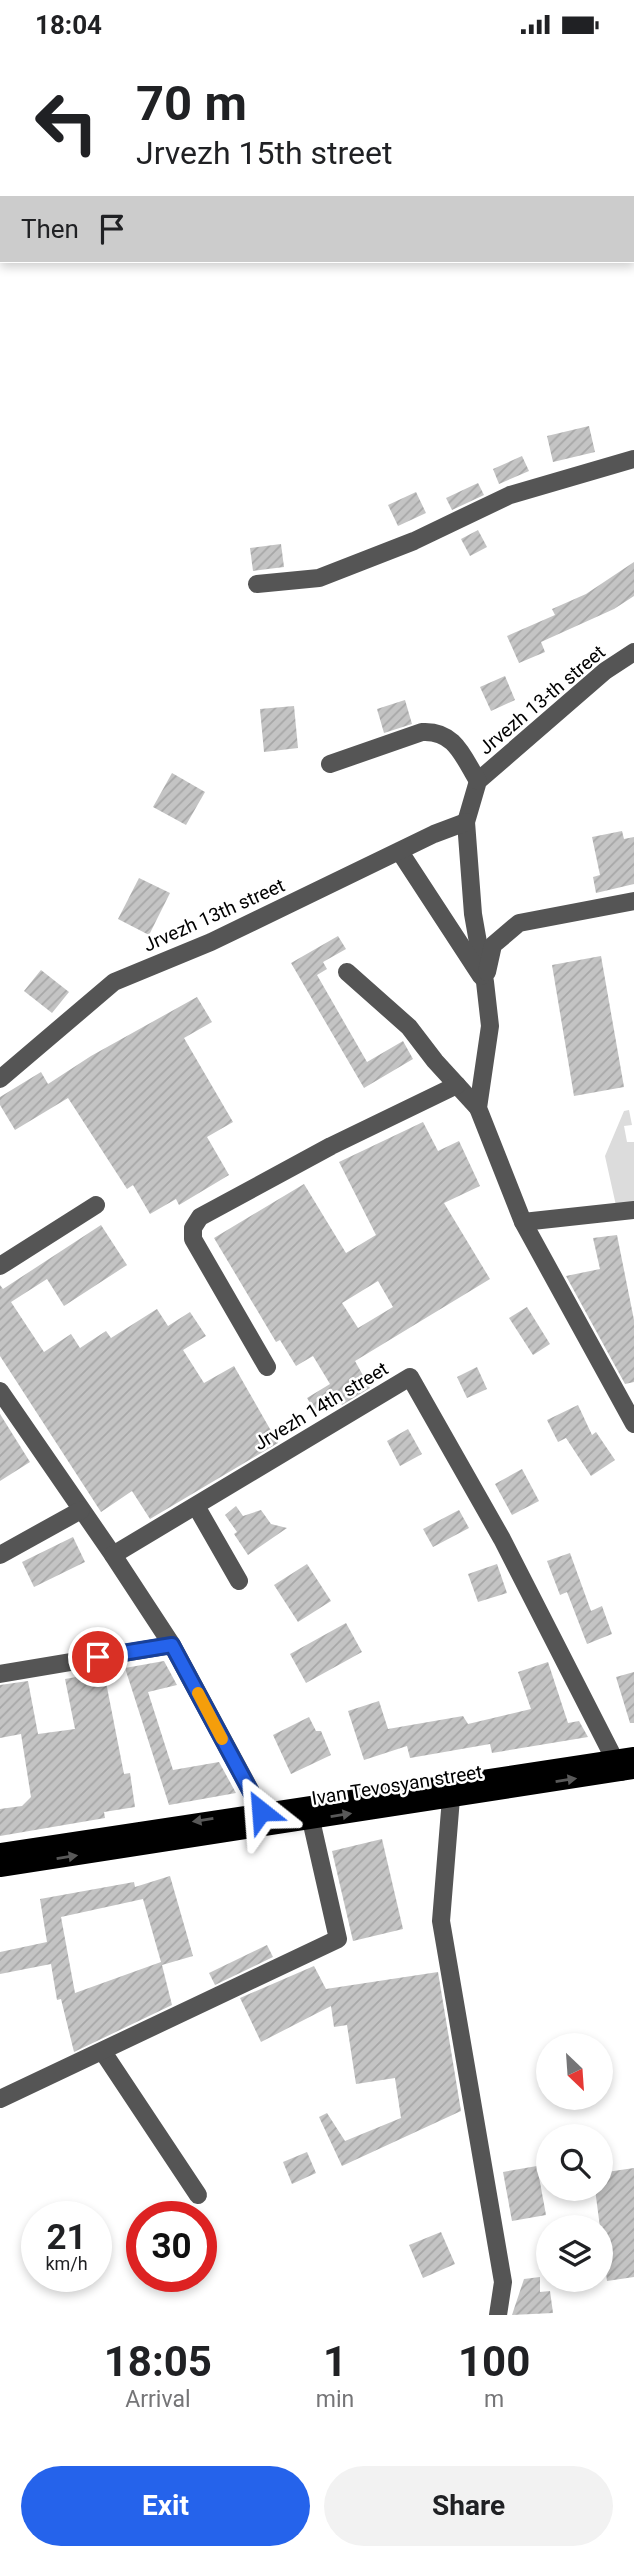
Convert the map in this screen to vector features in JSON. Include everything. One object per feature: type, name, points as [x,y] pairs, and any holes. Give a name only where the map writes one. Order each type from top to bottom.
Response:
[{"type":"main road","name":"Ivan Tevosyan street","points":[[0,1868],[265,1819],[310,1819],[451,1798],[623,1767],[634,1756]]},
{"type":"main road","name":"Ivan Tevosyan street","points":[[0,1852],[265,1819],[623,1767]]},
{"type":"street","points":[[257,585],[318,578],[414,541],[510,495],[634,459]]},
{"type":"street","name":"Jrvezh 13-th street","points":[[466,822],[478,781],[605,671],[634,652]]},
{"type":"street","points":[[330,764],[422,732],[437,731],[450,738],[478,781]]},
{"type":"street","points":[[466,822],[473,914],[485,982],[489,1026],[478,1108]]},
{"type":"street","name":"Jrvezh 13th street","points":[[0,1079],[114,982],[211,942],[433,834],[466,822]]},
{"type":"street","points":[[400,852],[485,982]]},
{"type":"street","points":[[485,982],[493,945],[519,923],[634,901]]},
{"type":"street","points":[[347,972],[409,1027],[478,1108],[523,1222],[634,1424]]},
{"type":"street","points":[[267,1367],[193,1239],[193,1228],[200,1217],[331,1146],[457,1085]]},
{"type":"street","points":[[0,1266],[96,1205]]},
{"type":"street","points":[[523,1222],[634,1210]]},
{"type":"street","name":"Jrvezh 14th street","points":[[113,1555],[410,1377],[502,1539],[623,1767]]},
{"type":"street","points":[[0,1391],[172,1645],[265,1819]]},
{"type":"street","points":[[196,1506],[239,1581]]},
{"type":"street","points":[[0,1555],[81,1510]]},
{"type":"street","points":[[0,1674],[172,1645]]},
{"type":"street","points":[[451,1798],[441,1920],[503,2282],[498,2315]]},
{"type":"street","points":[[0,2099],[338,1939],[310,1819]]},
{"type":"street","points":[[103,2052],[198,2195]]},
{"type":"shaded area","points":[[629,1110],[632,1125],[624,1126],[627,1142],[634,1142],[634,1207],[617,1210],[605,1156],[624,1111]]},
{"type":"building","points":[[589,426],[595,452],[553,462],[547,436]]},
{"type":"building","points":[[522,456],[529,471],[499,484],[493,469]]},
{"type":"building","points":[[478,483],[484,495],[452,510],[446,498]]},
{"type":"building","points":[[416,492],[426,513],[398,526],[388,505]]},
{"type":"building","points":[[478,530],[487,547],[470,556],[461,539]]},
{"type":"building","points":[[281,544],[284,567],[253,571],[250,548]]},
{"type":"building","points":[[634,562],[634,596],[614,609],[541,642],[545,652],[519,663],[507,636],[555,615],[552,609],[586,594]]},
{"type":"building","points":[[505,676],[515,700],[491,711],[480,687]]},
{"type":"building","points":[[405,700],[412,724],[384,733],[377,709]]},
{"type":"building","points":[[294,706],[298,748],[264,752],[260,709]]},
{"type":"building","points":[[172,773],[205,792],[186,825],[153,807]]},
{"type":"building","points":[[622,831],[624,839],[634,837],[634,884],[596,893],[593,877],[600,875],[592,837]]},
{"type":"building","points":[[139,878],[170,893],[149,935],[118,919]]},
{"type":"building","points":[[338,936],[346,949],[323,962],[327,969],[317,975],[367,1062],[403,1041],[413,1059],[364,1088],[291,963]]},
{"type":"building","points":[[601,956],[624,1087],[574,1096],[552,965]]},
{"type":"building","points":[[41,970],[69,992],[52,1013],[24,991]]},
{"type":"building","points":[[197,997],[212,1022],[184,1038],[233,1122],[207,1137],[229,1175],[179,1205],[176,1199],[150,1214],[133,1185],[127,1189],[68,1098],[15,1130],[0,1105],[0,1097],[41,1072],[48,1084],[91,1056]]},
{"type":"building","points":[[423,1122],[438,1151],[459,1141],[480,1186],[444,1203],[490,1279],[355,1361],[370,1388],[342,1405],[339,1400],[317,1414],[307,1398],[330,1384],[313,1356],[296,1366],[280,1340],[276,1342],[214,1238],[304,1184],[346,1253],[376,1235],[339,1162]],"holes":[[[378,1281],[393,1307],[358,1328],[342,1303]]]},
{"type":"building","points":[[101,1225],[127,1265],[64,1306],[47,1279],[11,1302],[44,1352],[71,1334],[80,1348],[106,1331],[111,1338],[157,1309],[168,1326],[190,1312],[206,1336],[183,1350],[204,1383],[234,1366],[278,1443],[150,1519],[132,1491],[101,1512],[0,1356],[0,1285],[3,1289]]},
{"type":"building","points":[[617,1235],[634,1320],[634,1382],[625,1384],[566,1276],[600,1269],[593,1238]]},
{"type":"building","points":[[527,1307],[550,1344],[533,1355],[509,1318]]},
{"type":"building","points":[[477,1367],[487,1389],[467,1398],[457,1377]]},
{"type":"building","points":[[578,1405],[592,1435],[596,1432],[615,1460],[591,1476],[566,1438],[558,1442],[547,1420]]},
{"type":"building","points":[[0,1414],[30,1462],[0,1481]]},
{"type":"building","points":[[408,1429],[422,1454],[400,1466],[387,1441]]},
{"type":"building","points":[[522,1469],[539,1501],[512,1515],[495,1484]]},
{"type":"building","points":[[236,1506],[243,1516],[261,1510],[271,1524],[287,1528],[248,1555],[225,1515]]},
{"type":"building","points":[[459,1510],[469,1528],[433,1547],[423,1529]]},
{"type":"building","points":[[73,1537],[85,1562],[34,1587],[22,1562]]},
{"type":"building","points":[[570,1553],[591,1611],[602,1606],[612,1634],[587,1644],[567,1592],[560,1595],[547,1561]]},
{"type":"building","points":[[307,1564],[331,1601],[298,1622],[274,1585]]},
{"type":"building","points":[[497,1564],[507,1593],[478,1602],[468,1574]]},
{"type":"building","points":[[346,1623],[362,1652],[306,1683],[290,1654]]},
{"type":"building","points":[[164,1661],[177,1685],[148,1692],[173,1770],[219,1762],[236,1793],[169,1805],[125,1668]]},
{"type":"building","points":[[548,1662],[568,1723],[579,1721],[588,1737],[492,1753],[490,1744],[410,1758],[407,1746],[364,1760],[348,1711],[379,1701],[388,1729],[463,1716],[468,1724],[531,1709],[518,1672]]},
{"type":"building","points":[[104,1672],[124,1774],[130,1773],[135,1807],[104,1812],[105,1818],[0,1836],[0,1809],[22,1806],[31,1797],[21,1734],[0,1738],[0,1685],[28,1681],[38,1734],[75,1729],[65,1679]]},
{"type":"building","points":[[634,1672],[634,1723],[630,1723],[616,1677]]},
{"type":"building","points":[[309,1717],[316,1731],[321,1731],[331,1755],[291,1774],[273,1735]]},
{"type":"building","points":[[382,1839],[403,1929],[353,1941],[332,1851]]},
{"type":"building","points":[[170,1876],[193,1956],[162,1965],[172,2005],[74,2052],[61,1999],[57,2000],[51,1964],[0,1974],[0,1952],[47,1942],[40,1899],[134,1882],[135,1887]],"holes":[[[143,1899],[161,1962],[75,1993],[61,1917]]]},
{"type":"building","points":[[267,1945],[273,1957],[215,1985],[209,1973]]},
{"type":"building","points":[[314,1966],[326,1989],[438,1972],[461,2111],[342,2166],[319,2117],[327,2113],[345,2141],[401,2118],[395,2078],[356,2084],[347,2025],[334,2027],[331,2006],[261,2042],[240,1998]]},
{"type":"building","points":[[307,2152],[316,2173],[292,2184],[283,2162]]},
{"type":"building","points":[[536,2166],[536,2201],[543,2201],[546,2215],[512,2221],[503,2172]]},
{"type":"building","points":[[634,2168],[634,2277],[613,2280],[613,2215],[598,2215],[597,2201],[613,2201],[613,2171]]},
{"type":"building","points":[[441,2232],[455,2264],[423,2278],[409,2245]]},
{"type":"building","points":[[536,2278],[536,2292],[550,2292],[553,2313],[512,2315],[524,2279]]},
{"type":"slow traffic","points":[[198,1693],[222,1739]]},
{"type":"route","points":[[98,1657],[172,1645],[261,1811]]}]
